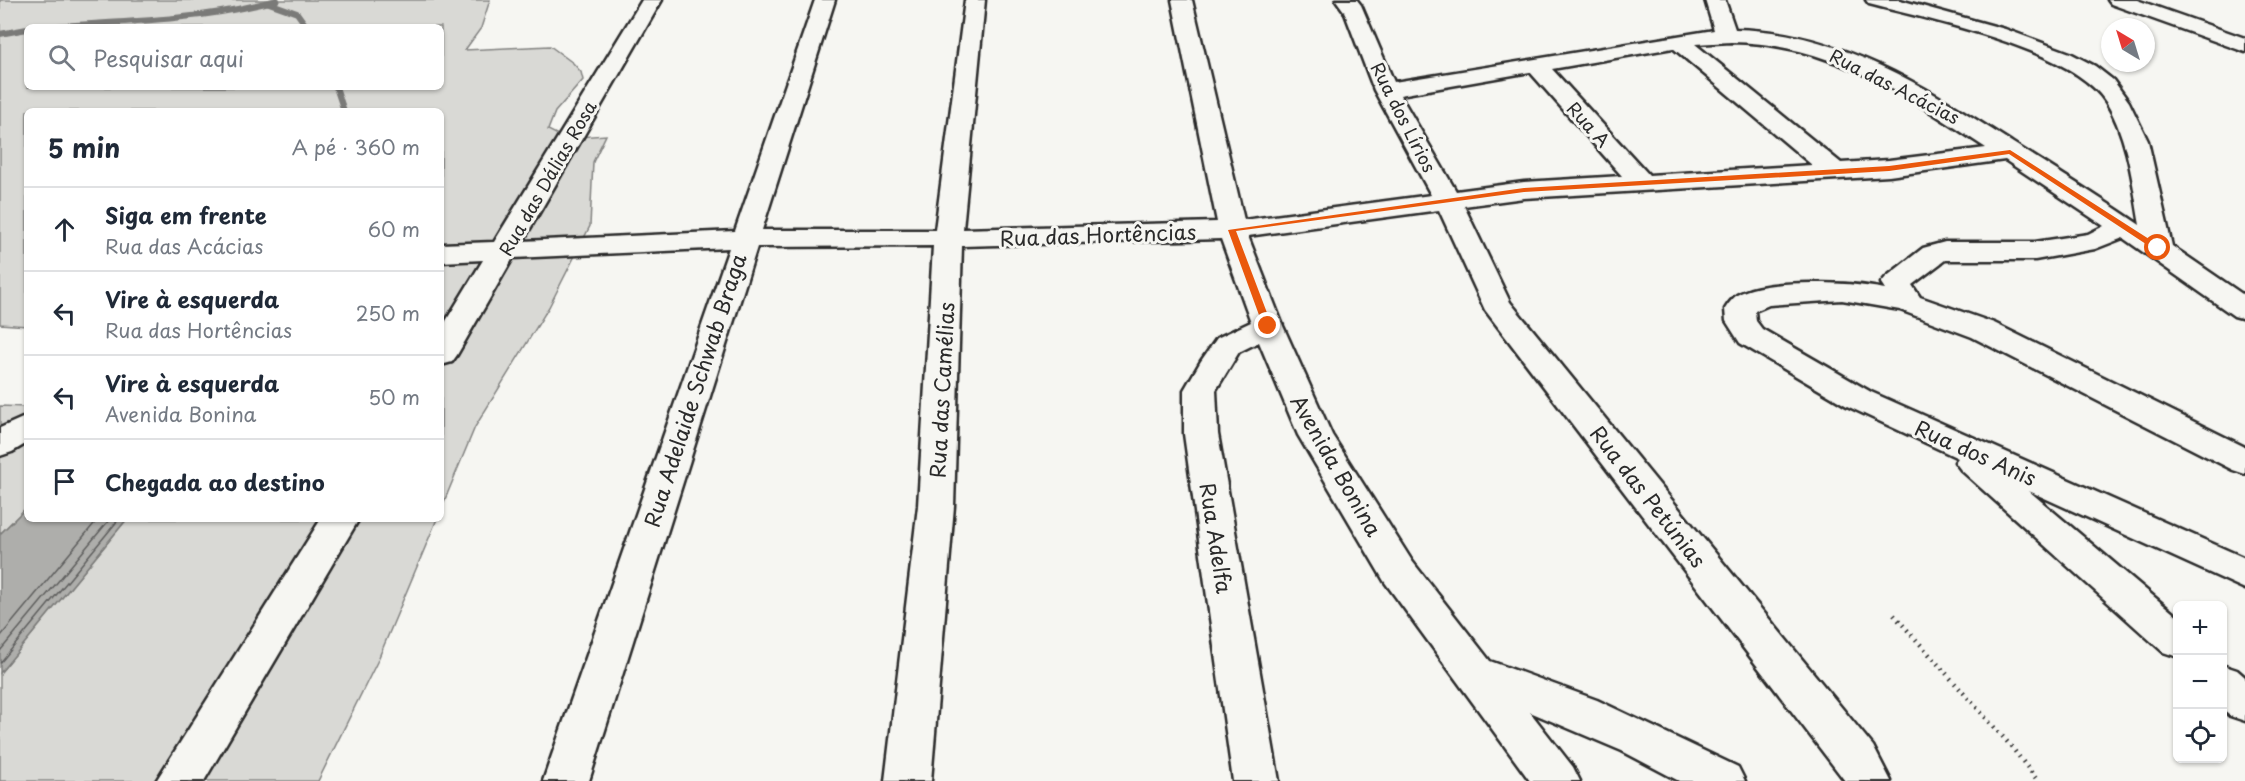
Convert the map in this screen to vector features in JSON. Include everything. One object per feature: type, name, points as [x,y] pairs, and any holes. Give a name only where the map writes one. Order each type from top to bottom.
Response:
[{"type":"street","name":"Rua das Dálias Rosa","points":[[444,350],[652,0]]},
{"type":"street","name":"Rua Adelaide Schwab Braga","points":[[566,781],[743,239],[825,0]]},
{"type":"street","name":"Rua das Camélias","points":[[908,781],[936,506],[948,238],[975,0]]},
{"type":"street","name":"Avenida Bonina","points":[[1182,0],[1232,230],[1268,326],[1315,435],[1398,571],[1557,781]]},
{"type":"street","name":"Rua dos Lírios","points":[[1346,0],[1354,9],[1386,90],[1448,201]]},
{"type":"street","points":[[1714,0],[1726,35]]},
{"type":"street","points":[[1876,0],[1938,16],[2041,49],[2067,60],[2104,85],[2125,116],[2140,162],[2158,248]]},
{"type":"street","points":[[2118,0],[2245,45]]},
{"type":"street","name":"Rua das Acácias","points":[[1386,90],[1535,64],[1726,35],[1792,41],[1824,49],[1874,71],[1965,122],[2158,248],[2245,309]]},
{"type":"street","points":[[1678,41],[1835,171]]},
{"type":"street","name":"Rua A","points":[[1535,64],[1643,184]]},
{"type":"street","name":"Rua das Hortências","points":[[444,254],[743,239],[948,238],[1232,230],[1524,190],[1934,164],[2010,152]]},
{"type":"street","name":"Rua das Petúnias","points":[[1448,201],[1496,304],[1857,760],[1868,781]]},
{"type":"street","points":[[2125,226],[2095,241],[2035,251],[1946,251],[1933,254],[1896,283],[1909,303],[1983,330],[2245,462]]},
{"type":"street","name":"Rua dos Anis","points":[[1909,303],[1864,292],[1842,291],[1789,294],[1749,301],[1740,309],[1741,321],[1751,336],[1859,399],[2245,574]]},
{"type":"street","name":"Rua Adelfa","points":[[1256,781],[1204,457],[1200,390],[1228,345],[1268,326]]},
{"type":"street","points":[[0,444],[24,429]]},
{"type":"street","points":[[1947,439],[2173,637]]},
{"type":"street","points":[[179,781],[338,522]]},
{"type":"street","points":[[1478,674],[1591,717],[1722,781]]},
{"type":"street","points":[[2227,686],[2245,703]]},
{"type":"path","points":[[1894,615],[2010,745],[2038,781]]},
{"type":"shaded area","points":[[0,0],[490,0],[481,28],[465,50],[550,46],[573,63],[581,72],[583,80],[555,112],[548,130],[564,138],[606,135],[593,162],[590,226],[549,307],[475,427],[444,502],[444,108],[24,108],[24,326],[0,324]]},
{"type":"shaded area","points":[[0,406],[24,407],[24,510],[0,534]]},
{"type":"shaded area","points":[[125,522],[436,522],[377,662],[318,781],[0,781],[0,673]]},
{"type":"water","points":[[24,510],[24,522],[125,522],[0,673],[0,534]]},
{"type":"waterway","points":[[94,24],[189,16],[277,0]]},
{"type":"waterway","points":[[269,3],[297,13],[305,24]]},
{"type":"waterway","points":[[0,34],[24,30]]},
{"type":"waterway","points":[[337,90],[343,108]]},
{"type":"route","points":[[1268,326],[1232,230],[1524,190],[1889,168],[1934,164],[2010,152],[2158,248]]}]
